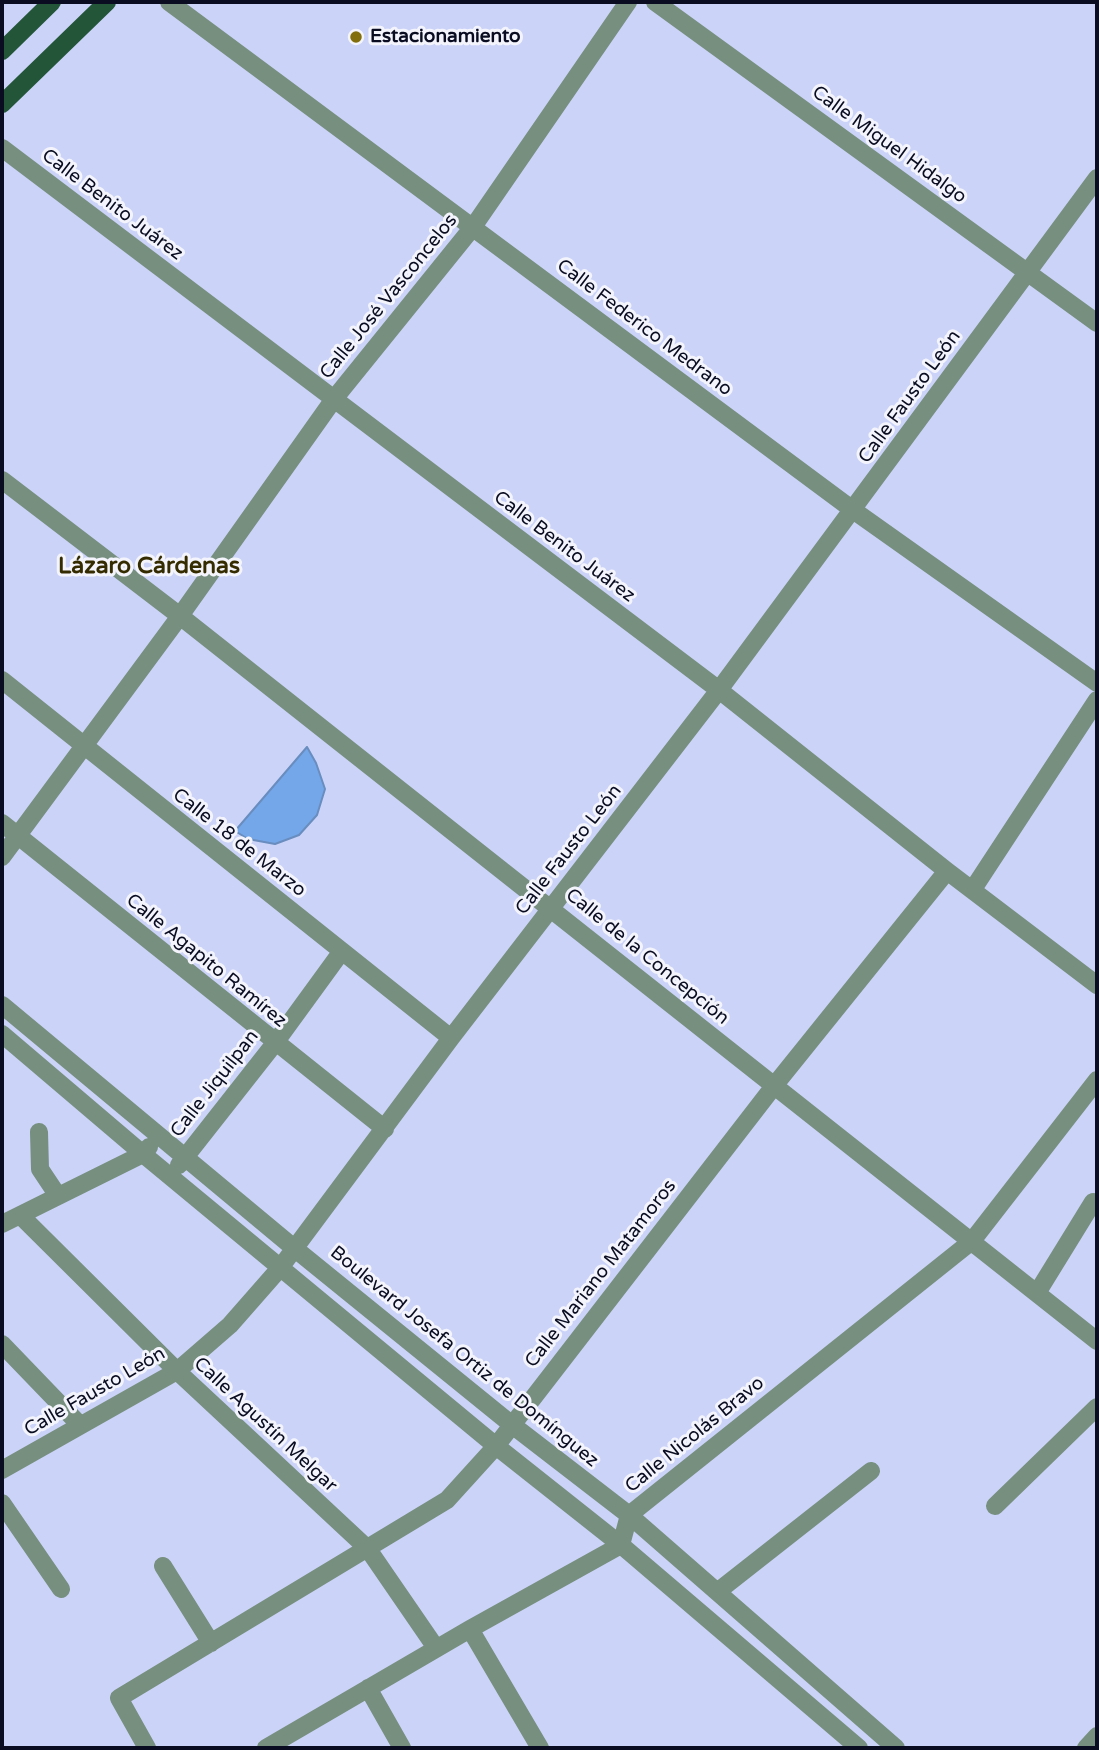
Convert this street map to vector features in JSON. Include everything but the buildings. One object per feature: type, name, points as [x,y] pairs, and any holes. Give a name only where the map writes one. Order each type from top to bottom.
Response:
[{"type":"main road","points":[[2,51],[52,2]]},
{"type":"main road","points":[[2,104],[107,2]]},
{"type":"street","name":"Calle Federico Medrano","points":[[169,2],[853,510],[1097,683]]},
{"type":"street","name":"Calle José Vasconcelos","points":[[2,857],[180,616],[334,399],[473,227],[628,2]]},
{"type":"street","name":"Calle Miguel Hidalgo","points":[[655,2],[1097,324]]},
{"type":"street","name":"Calle Benito Juárez","points":[[2,148],[719,690],[947,871],[1097,985]]},
{"type":"street","name":"Calle Fausto León","points":[[2,1470],[79,1424],[177,1371],[230,1325],[280,1268],[451,1038],[719,690],[1097,177]]},
{"type":"street","name":"Calle de la Concepción","points":[[2,480],[551,907],[1097,1341]]},
{"type":"street","name":"Calle 18 de Marzo","points":[[2,680],[451,1038]]},
{"type":"street","points":[[972,889],[1097,700]]},
{"type":"street","name":"Calle Agapito Ramírez","points":[[2,823],[385,1129]]},
{"type":"street","name":"Calle Mariano Matamoros","points":[[147,1748],[119,1698],[447,1500],[496,1446],[774,1086],[947,871]]},
{"type":"street","name":"Calle Jiquilpan","points":[[171,1176],[275,1043],[342,951]]},
{"type":"street","name":"Boulevard Josefa Ortiz de Domínguez","points":[[2,1005],[294,1248],[511,1424],[629,1515],[896,1748]]},
{"type":"street","points":[[2,1034],[280,1268],[621,1545],[859,1748]]},
{"type":"street","name":"Calle Nicolás Bravo","points":[[621,1545],[629,1515],[972,1241],[1097,1080]]},
{"type":"street","points":[[39,1132],[40,1169],[58,1196]]},
{"type":"street","points":[[2,1224],[143,1154],[158,1136]]},
{"type":"street","points":[[1037,1293],[1093,1202]]},
{"type":"street","name":"Calle Agustín Melgar","points":[[20,1215],[177,1371],[368,1549],[436,1648]]},
{"type":"street","points":[[2,1344],[79,1424]]},
{"type":"street","points":[[995,1506],[1097,1407]]},
{"type":"street","points":[[718,1592],[871,1471]]},
{"type":"street","points":[[2,1503],[61,1589]]},
{"type":"street","points":[[266,1748],[436,1648],[621,1545]]},
{"type":"street","points":[[163,1566],[211,1643]]},
{"type":"street","points":[[470,1629],[540,1748]]},
{"type":"street","points":[[368,1688],[401,1748]]},
{"type":"street","points":[[1086,1748],[1097,1736]]},
{"type":"place","name":"Estacionamiento","points":[[356,37]]},
{"type":"district","name":"Lázaro Cárdenas","points":[[149,567]]}]
